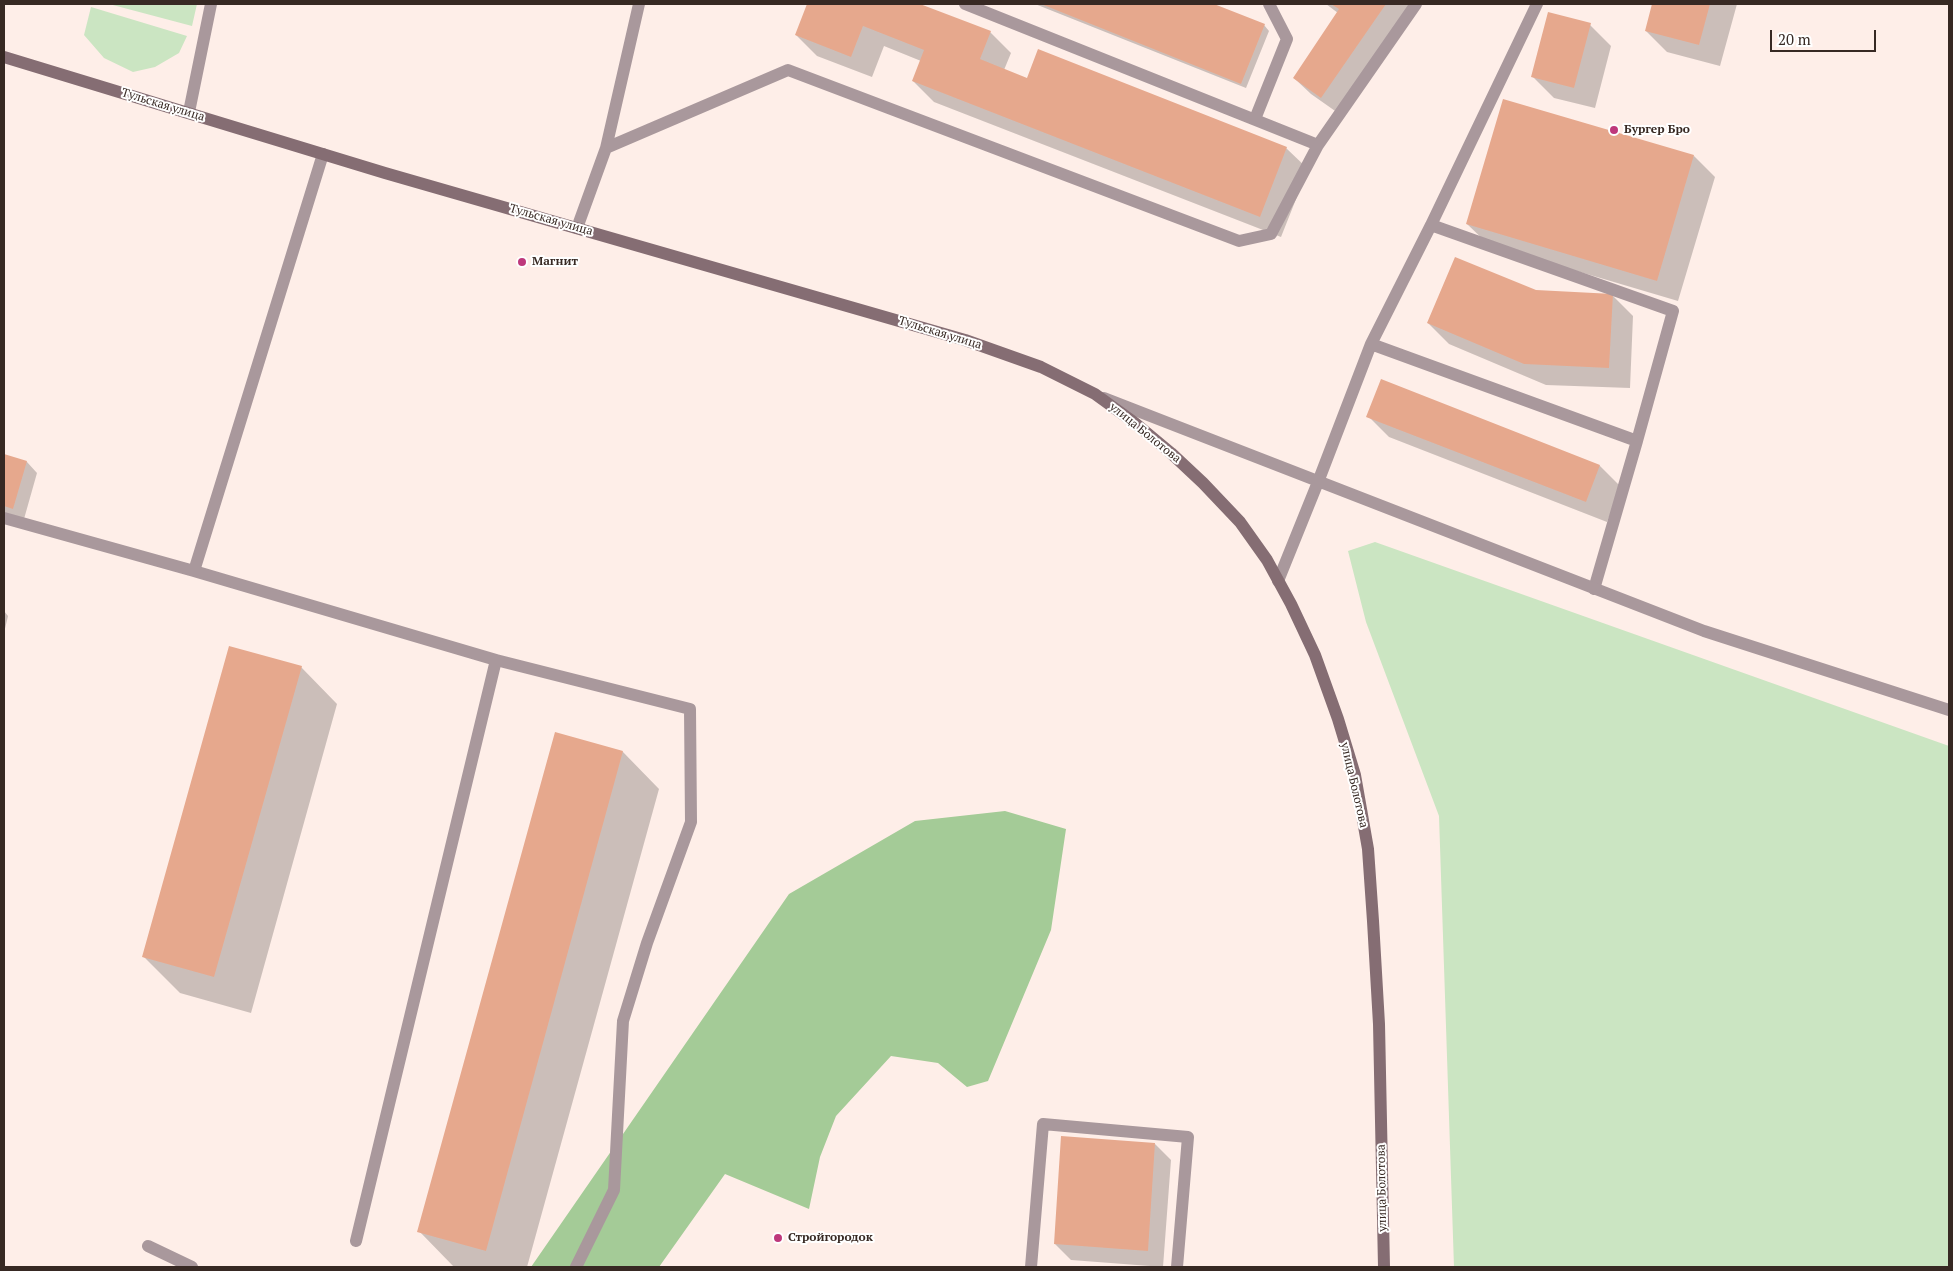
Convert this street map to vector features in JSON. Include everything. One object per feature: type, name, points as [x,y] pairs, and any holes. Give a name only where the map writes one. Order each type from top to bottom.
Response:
[{"type":"main road","name":"Тульская улица","points":[[4,57],[323,154],[965,340],[1041,367],[1095,394]]},
{"type":"main road","name":"улица Болотова","points":[[1095,394],[1135,422],[1203,483],[1240,522],[1278,581],[1315,655],[1338,719],[1355,775],[1368,849],[1379,1024],[1384,1267]]},
{"type":"street","points":[[189,112],[211,4]]},
{"type":"street","points":[[577,228],[606,148],[638,4]]},
{"type":"street","points":[[965,4],[1318,145]]},
{"type":"street","points":[[1254,120],[1287,39],[1269,4]]},
{"type":"street","points":[[606,148],[788,70],[1239,241],[1271,234],[1318,145],[1416,4]]},
{"type":"street","points":[[1278,581],[1370,344],[1430,225],[1536,4]]},
{"type":"street","points":[[194,571],[323,154]]},
{"type":"street","points":[[1430,225],[1673,311],[1638,441],[1594,588]]},
{"type":"street","points":[[1370,344],[1638,441]]},
{"type":"street","points":[[1095,394],[1704,631],[1949,710]]},
{"type":"street","points":[[4,518],[194,571],[496,660],[690,709],[691,822],[647,943],[623,1021],[614,1190],[576,1267]]},
{"type":"street","points":[[356,1241],[496,660]]},
{"type":"street","points":[[1031,1267],[1043,1124],[1188,1136],[1177,1267]]},
{"type":"street","points":[[148,1246],[192,1267]]},
{"type":"green space","points":[[109,4],[197,4],[192,26]]},
{"type":"green space","points":[[91,7],[187,36],[179,53],[155,67],[133,72],[104,58],[84,35]]},
{"type":"green space","points":[[1375,542],[1949,746],[1949,1267],[1454,1267],[1439,816],[1366,622],[1348,551]]},
{"type":"green space","points":[[1005,811],[1066,829],[1051,930],[988,1081],[967,1087],[938,1063],[891,1056],[836,1116],[820,1157],[809,1209],[725,1174],[659,1267],[531,1267],[789,894],[915,821]]},
{"type":"building","points":[[807,4],[920,4],[991,31],[980,59],[1027,78],[1038,49],[1287,147],[1260,217],[912,81],[924,50],[863,26],[851,57],[795,35]]},
{"type":"building","points":[[1041,4],[1214,4],[1265,24],[1241,84]]},
{"type":"building","points":[[1331,4],[1386,4],[1321,98],[1293,78],[1339,9]]},
{"type":"building","points":[[1652,4],[1710,4],[1699,45],[1645,31]]},
{"type":"building","points":[[1548,12],[1591,23],[1574,88],[1531,77]]},
{"type":"building","points":[[1503,99],[1694,155],[1657,281],[1466,224]]},
{"type":"building","points":[[1455,257],[1536,290],[1613,294],[1609,368],[1524,364],[1427,323]]},
{"type":"building","points":[[1381,379],[1600,465],[1586,502],[1366,417]]},
{"type":"building","points":[[4,454],[27,461],[13,509],[4,506]]},
{"type":"building","points":[[229,646],[302,666],[214,977],[142,957]]},
{"type":"building","points":[[555,732],[623,751],[486,1251],[417,1232]]},
{"type":"building","points":[[1061,1136],[1155,1143],[1148,1251],[1054,1244]]},
{"type":"place","name":"Бургер Бро","points":[[1614,130]]},
{"type":"place","name":"Магнит","points":[[522,262]]},
{"type":"place","name":"Стройгородок","points":[[778,1238]]}]
